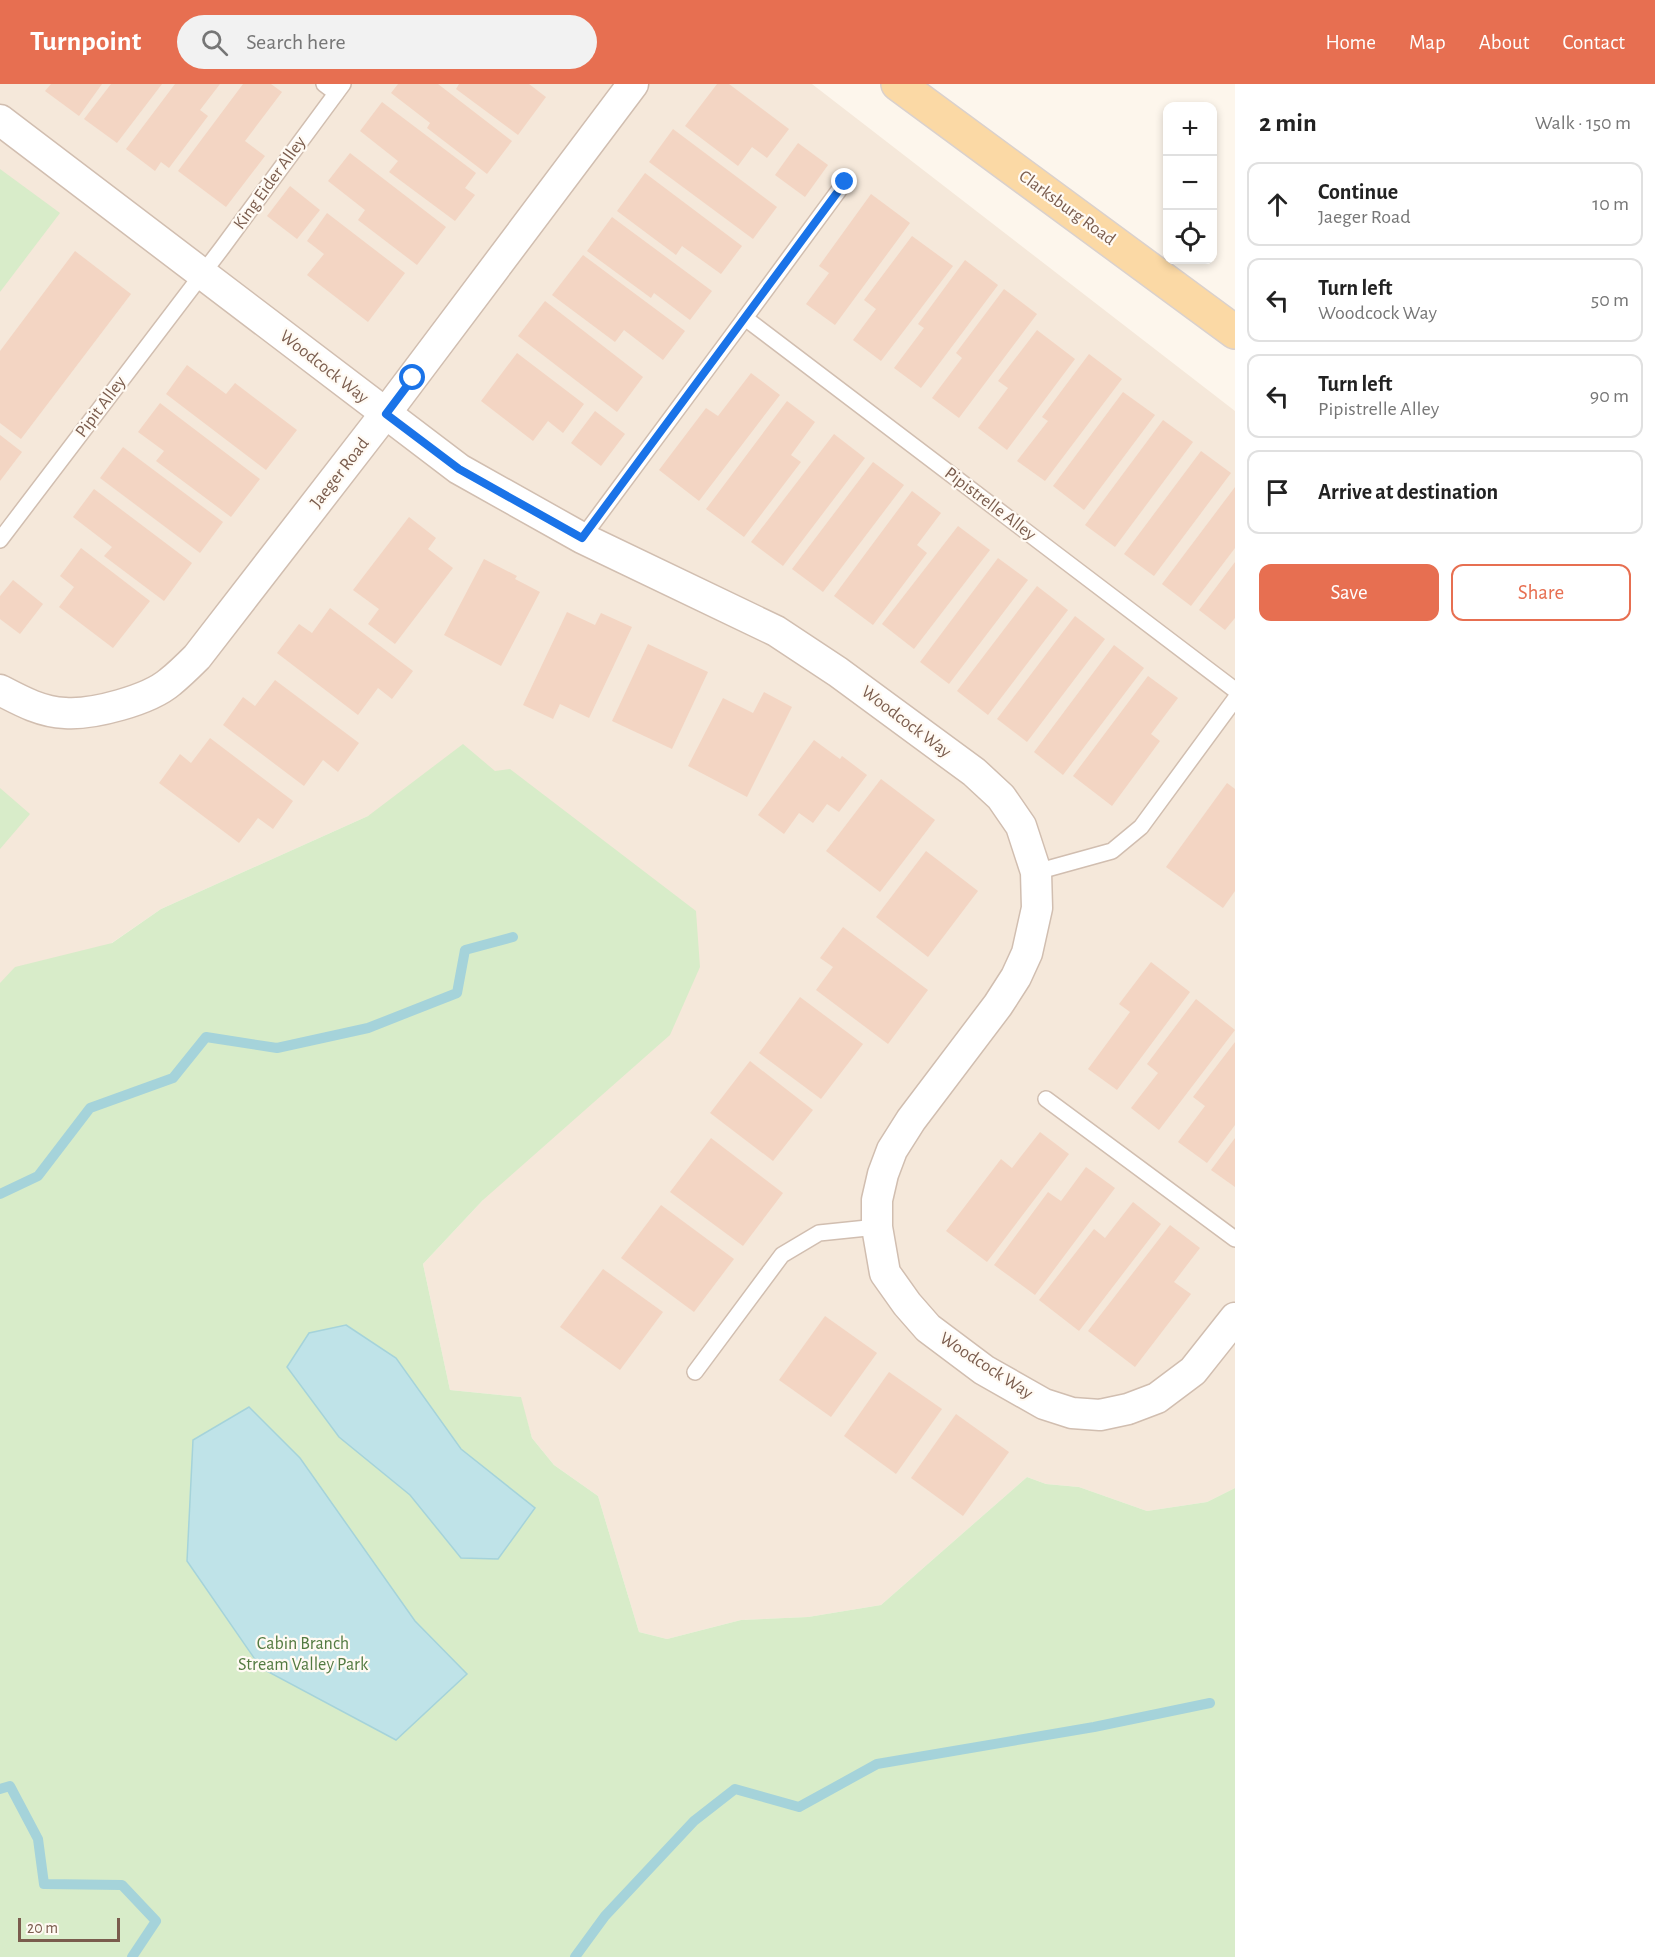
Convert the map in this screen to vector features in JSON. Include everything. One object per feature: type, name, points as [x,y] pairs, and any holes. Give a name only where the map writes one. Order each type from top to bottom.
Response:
[{"type":"main road","name":"Clarksburg Road","points":[[898,84],[1235,332]]},
{"type":"street","name":"Jaeger Road","points":[[0,690],[31,706],[66,713],[120,705],[145,697],[169,683],[197,657],[386,414],[633,84]]},
{"type":"street","name":"Woodcock Way","points":[[0,120],[459,469],[582,538],[776,631],[847,678],[974,772],[1001,797],[1021,826],[1036,872],[1037,908],[1034,930],[1024,961],[998,1005],[911,1120],[892,1149],[877,1200],[877,1227],[885,1273],[928,1328],[984,1370],[1044,1404],[1072,1413],[1100,1415],[1128,1409],[1157,1398],[1192,1371],[1235,1318]]},
{"type":"lane","name":"King Eider Alley","points":[[203,273],[335,87]]},
{"type":"lane","points":[[582,538],[845,182]]},
{"type":"lane","name":"Pipit Alley","points":[[0,540],[203,273]]},
{"type":"lane","name":"Pipistrelle Alley","points":[[745,318],[1235,690]]},
{"type":"lane","points":[[1036,872],[1112,851],[1141,827],[1235,699]]},
{"type":"lane","points":[[1046,1099],[1235,1239]]},
{"type":"lane","points":[[695,1372],[782,1255],[819,1233],[877,1227]]},
{"type":"shaded area","points":[[0,84],[812,84],[1235,411],[1235,1488],[1207,1502],[1147,1511],[1079,1487],[1046,1484],[1027,1477],[881,1605],[808,1617],[741,1620],[667,1639],[639,1632],[598,1496],[554,1465],[532,1438],[520,1397],[450,1390],[423,1264],[483,1200],[457,776],[161,909],[0,1020]]},
{"type":"green space","points":[[0,169],[60,213],[0,292]]},
{"type":"green space","name":"Cabin Branch Stream Valley Park","points":[[463,744],[495,771],[510,769],[696,911],[700,967],[670,1035],[483,1200],[423,1264],[450,1390],[521,1397],[532,1438],[554,1465],[598,1496],[639,1632],[667,1639],[741,1620],[808,1617],[881,1605],[1027,1477],[1046,1484],[1079,1487],[1147,1511],[1207,1502],[1235,1488],[1235,1957],[0,1957],[0,983],[15,967],[112,943],[161,909],[368,816]]},
{"type":"green space","points":[[0,788],[30,814],[0,849]]},
{"type":"water","points":[[346,1325],[396,1358],[461,1449],[535,1508],[498,1559],[461,1558],[410,1495],[339,1437],[287,1367],[309,1333]]},
{"type":"water","points":[[249,1407],[300,1458],[415,1621],[467,1674],[396,1740],[261,1668],[187,1561],[193,1440]]},
{"type":"building","points":[[51,84],[102,84],[79,116],[45,91]]},
{"type":"building","points":[[111,84],[162,84],[117,143],[84,119]]},
{"type":"building","points":[[175,84],[220,84],[200,110],[208,116],[169,168],[161,162],[155,171],[126,149]]},
{"type":"building","points":[[243,84],[271,84],[282,92],[245,141],[265,156],[226,207],[178,171]]},
{"type":"building","points":[[398,84],[438,84],[512,141],[487,174],[427,128],[430,123],[391,93]]},
{"type":"building","points":[[459,84],[529,84],[546,97],[518,135],[456,89]]},
{"type":"building","points":[[717,84],[729,84],[789,129],[767,158],[752,147],[738,166],[685,126]]},
{"type":"building","points":[[382,102],[476,173],[465,188],[475,195],[455,221],[389,172],[398,161],[360,131]]},
{"type":"building","points":[[673,129],[777,207],[753,239],[649,162]]},
{"type":"building","points":[[798,143],[828,165],[805,197],[775,175]]},
{"type":"building","points":[[350,153],[446,227],[417,265],[358,220],[365,210],[328,181]]},
{"type":"building","points":[[645,173],[742,246],[721,274],[682,246],[676,255],[617,211]]},
{"type":"building","points":[[290,186],[320,210],[297,239],[267,216]]},
{"type":"building","points":[[871,194],[910,223],[835,325],[806,304],[829,273],[819,266]]},
{"type":"building","points":[[327,213],[405,273],[368,322],[307,275],[324,254],[307,241]]},
{"type":"building","points":[[612,217],[712,291],[690,320],[654,293],[651,298],[587,251]]},
{"type":"building","points":[[912,236],[953,266],[881,361],[853,340],[876,309],[864,300]]},
{"type":"building","points":[[75,251],[131,294],[21,439],[0,423],[0,351]]},
{"type":"building","points":[[583,255],[685,331],[663,360],[624,330],[615,342],[552,295]]},
{"type":"building","points":[[965,260],[998,285],[921,388],[894,368],[924,328],[918,324]]},
{"type":"building","points":[[1004,289],[1037,314],[959,418],[932,398],[962,358],[956,353]]},
{"type":"building","points":[[545,301],[643,377],[617,412],[518,336]]},
{"type":"building","points":[[1037,330],[1075,359],[1007,450],[978,428],[1008,388],[998,381]]},
{"type":"building","points":[[517,353],[584,404],[563,433],[548,421],[533,441],[481,401]]},
{"type":"building","points":[[1089,354],[1122,379],[1045,481],[1017,461],[1048,421],[1042,417]]},
{"type":"building","points":[[187,365],[226,394],[235,383],[297,430],[266,470],[166,394]]},
{"type":"building","points":[[751,373],[780,395],[699,501],[659,470],[706,408],[718,416]]},
{"type":"building","points":[[1123,392],[1155,415],[1084,510],[1053,486]]},
{"type":"building","points":[[787,401],[815,422],[791,455],[801,462],[744,537],[706,509]]},
{"type":"building","points":[[160,403],[260,479],[231,517],[156,461],[164,451],[138,432]]},
{"type":"building","points":[[595,411],[625,434],[601,466],[571,443]]},
{"type":"building","points":[[1163,420],[1193,442],[1115,547],[1085,525]]},
{"type":"building","points":[[834,434],[865,458],[783,566],[751,542]]},
{"type":"building","points":[[0,435],[22,452],[0,481]]},
{"type":"building","points":[[123,447],[223,522],[200,553],[100,478]]},
{"type":"building","points":[[1201,451],[1231,473],[1154,576],[1124,554]]},
{"type":"building","points":[[873,462],[904,485],[823,592],[792,569]]},
{"type":"building","points":[[1235,487],[1235,548],[1191,606],[1162,584]]},
{"type":"building","points":[[94,489],[192,563],[164,601],[104,556],[112,547],[73,517]]},
{"type":"building","points":[[912,491],[941,513],[917,545],[927,553],[873,625],[834,596]]},
{"type":"building","points":[[409,517],[436,538],[428,549],[453,568],[395,644],[368,624],[379,609],[353,590]]},
{"type":"building","points":[[958,526],[990,550],[914,649],[882,624]]},
{"type":"building","points":[[81,548],[150,601],[113,648],[59,607],[74,587],[60,576]]},
{"type":"building","points":[[998,558],[1028,580],[949,684],[920,662]]},
{"type":"building","points":[[484,559],[517,576],[515,579],[540,592],[501,666],[444,635]]},
{"type":"building","points":[[1235,562],[1235,618],[1225,630],[1199,610]]},
{"type":"building","points":[[13,580],[43,604],[20,634],[0,619],[0,596]]},
{"type":"building","points":[[1037,586],[1068,610],[988,715],[957,691]]},
{"type":"building","points":[[330,608],[413,671],[392,699],[378,688],[358,715],[277,653],[299,624],[312,633]]},
{"type":"building","points":[[567,612],[595,625],[601,613],[632,627],[589,718],[560,704],[553,719],[523,705]]},
{"type":"building","points":[[1075,616],[1105,639],[1027,742],[997,719]]},
{"type":"building","points":[[648,644],[708,672],[672,749],[612,721]]},
{"type":"building","points":[[1114,645],[1144,668],[1063,775],[1034,752]]},
{"type":"building","points":[[1148,676],[1178,698],[1151,734],[1160,741],[1112,806],[1073,776]]},
{"type":"building","points":[[275,680],[359,743],[338,772],[323,760],[304,786],[223,725],[243,697],[255,706]]},
{"type":"building","points":[[764,692],[792,707],[747,797],[688,766],[723,698],[753,713]]},
{"type":"building","points":[[210,738],[293,801],[273,829],[258,818],[239,843],[159,783],[180,754],[191,763]]},
{"type":"building","points":[[814,740],[840,759],[842,756],[867,775],[839,812],[827,804],[813,823],[799,813],[784,834],[758,815]]},
{"type":"building","points":[[881,779],[935,820],[880,892],[826,851]]},
{"type":"building","points":[[1227,783],[1235,789],[1235,891],[1223,908],[1166,867]]},
{"type":"building","points":[[926,851],[978,891],[928,957],[876,917]]},
{"type":"building","points":[[843,927],[928,990],[888,1044],[816,990],[833,967],[820,958]]},
{"type":"building","points":[[1151,962],[1190,992],[1117,1090],[1088,1069],[1130,1012],[1119,1004]]},
{"type":"building","points":[[800,997],[863,1044],[821,1099],[759,1053]]},
{"type":"building","points":[[1196,999],[1235,1030],[1159,1130],[1131,1108],[1158,1073],[1147,1064]]},
{"type":"building","points":[[1235,1042],[1235,1125],[1207,1163],[1178,1142],[1205,1106],[1193,1097]]},
{"type":"building","points":[[750,1061],[813,1110],[773,1161],[710,1113]]},
{"type":"building","points":[[1040,1132],[1069,1154],[987,1262],[946,1231],[1001,1159],[1012,1168]]},
{"type":"building","points":[[711,1138],[783,1193],[743,1246],[670,1192]]},
{"type":"building","points":[[1235,1138],[1235,1187],[1211,1170]]},
{"type":"building","points":[[1086,1167],[1115,1188],[1035,1295],[994,1265],[1048,1192],[1061,1201]]},
{"type":"building","points":[[1133,1202],[1161,1224],[1079,1331],[1039,1300],[1094,1229],[1105,1238]]},
{"type":"building","points":[[661,1205],[734,1259],[694,1312],[621,1258]]},
{"type":"building","points":[[1170,1225],[1200,1248],[1174,1282],[1191,1294],[1135,1367],[1088,1331]]},
{"type":"building","points":[[603,1269],[663,1312],[620,1370],[560,1327]]},
{"type":"building","points":[[825,1316],[877,1353],[831,1417],[779,1380]]},
{"type":"building","points":[[889,1372],[942,1409],[896,1474],[844,1436]]},
{"type":"building","points":[[956,1414],[1009,1452],[963,1516],[911,1478]]},
{"type":"waterway","points":[[0,1194],[38,1176],[90,1108],[173,1078],[206,1037],[277,1048],[368,1028],[457,993],[465,950],[513,937]]},
{"type":"waterway","points":[[575,1957],[605,1916],[694,1821],[735,1789],[799,1807],[877,1764],[1094,1727],[1210,1703]]},
{"type":"waterway","points":[[0,1789],[10,1786],[38,1839],[44,1884],[122,1885],[156,1921],[132,1957]]},
{"type":"route","points":[[413,378],[386,414],[459,469],[582,538],[845,182]]}]
